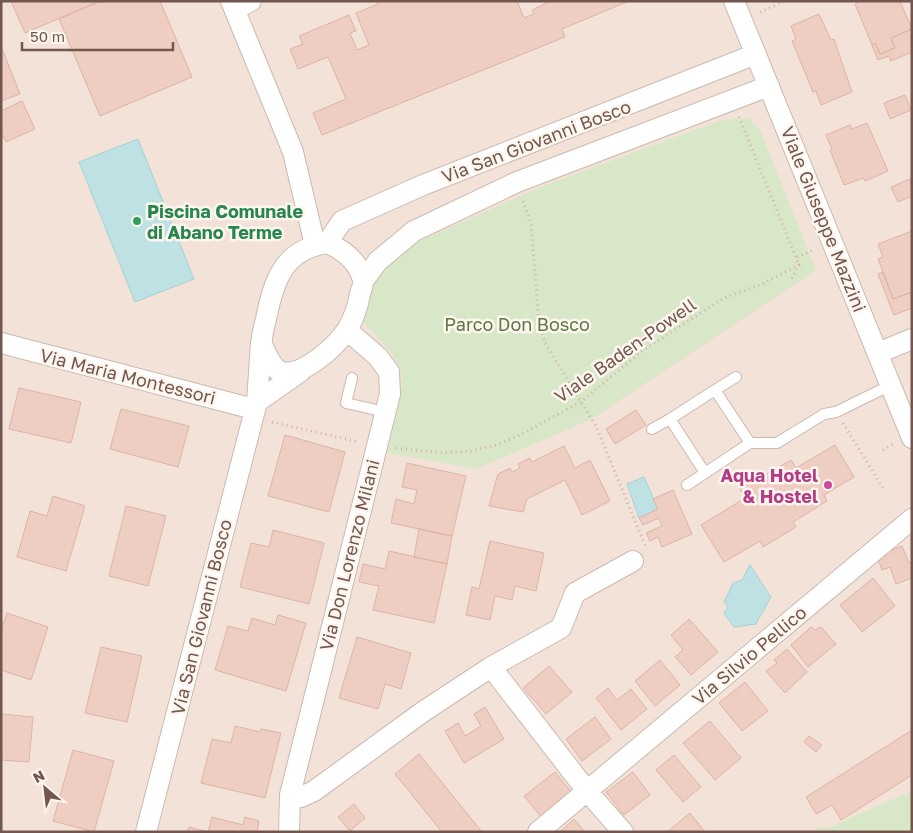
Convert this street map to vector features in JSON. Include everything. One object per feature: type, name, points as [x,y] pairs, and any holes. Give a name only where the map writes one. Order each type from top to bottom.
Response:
[{"type":"street","points":[[239,4],[292,152],[321,244],[350,255],[363,281]]},
{"type":"street","name":"Viale Giuseppe Mazzini","points":[[738,10],[912,438]]},
{"type":"street","name":"Via San Giovanni Bosco","points":[[146,832],[254,409],[261,343],[272,289],[284,265],[298,253],[321,244],[342,221],[423,185],[756,54]]},
{"type":"street","name":"Via San Giovanni Bosco","points":[[254,409],[330,350],[347,330],[358,305],[363,281],[378,261],[414,231],[517,182],[769,86]]},
{"type":"street","name":"Via Don Lorenzo Milani","points":[[288,832],[290,795],[390,394],[389,372],[378,357],[347,330]]},
{"type":"street","points":[[878,352],[912,339]]},
{"type":"street","name":"Via Maria Montessori","points":[[1,343],[254,409]]},
{"type":"street","name":"Via San Giovanni Bosco","points":[[261,343],[273,367],[283,372],[306,368]]},
{"type":"street","name":"Via Silvio Pellico","points":[[538,832],[912,519]]},
{"type":"street","points":[[290,795],[301,797],[314,790],[424,711],[491,667],[561,628],[575,594],[633,561]]},
{"type":"street","points":[[491,667],[587,791],[623,832]]},
{"type":"lane","points":[[652,429],[736,377]]},
{"type":"lane","points":[[352,378],[346,403],[385,412]]},
{"type":"lane","points":[[687,485],[750,443],[777,443],[824,414],[836,412],[891,385]]},
{"type":"lane","points":[[715,390],[750,443]]},
{"type":"lane","points":[[670,418],[705,473]]},
{"type":"path","points":[[738,10],[784,1]]},
{"type":"path","points":[[738,115],[799,264],[790,282]]},
{"type":"path","points":[[517,182],[530,224],[539,323],[545,343],[596,426],[648,552],[633,561]]},
{"type":"path","name":"Viale Baden-Powell","points":[[392,448],[442,452],[471,451],[496,445],[520,435],[582,401],[642,351],[697,314],[724,298],[762,284],[799,264]]},
{"type":"path","points":[[254,409],[367,444]]},
{"type":"path","points":[[836,412],[884,490]]},
{"type":"shaded area","points":[[1,1],[912,1],[912,832],[1,832]]},
{"type":"green space","name":"Parco Don Bosco","points":[[749,118],[760,130],[816,270],[592,419],[476,469],[384,452],[400,399],[402,378],[400,369],[393,356],[362,321],[370,292],[384,265],[415,243],[546,185],[719,121]]},
{"type":"green space","points":[[912,791],[912,832],[813,832],[816,827],[828,828]]},
{"type":"water","name":"Piscina Comunale di Abano Terme","points":[[138,139],[194,279],[135,302],[79,162]]},
{"type":"water","points":[[644,477],[658,509],[639,518],[627,484]]},
{"type":"water","points":[[750,565],[771,597],[756,624],[734,627],[724,613],[728,607],[724,602],[733,583],[742,580]]},
{"type":"building","points":[[11,1],[100,1],[25,33]]},
{"type":"building","points":[[100,1],[160,1],[192,77],[100,116],[59,19]]},
{"type":"building","points":[[377,1],[517,1],[524,18],[534,14],[532,10],[550,1],[629,1],[562,29],[565,37],[322,135],[313,113],[346,99],[328,57],[298,69],[290,49],[303,44],[299,36],[349,15],[356,31],[350,33],[357,50],[369,45],[356,13],[378,4]]},
{"type":"building","points":[[860,1],[900,1],[912,29],[891,38],[895,48],[880,54],[875,43],[872,45],[855,4]]},
{"type":"building","points":[[819,14],[831,40],[834,39],[852,92],[821,105],[816,91],[813,92],[792,41],[796,39],[791,26]]},
{"type":"building","points":[[912,29],[912,52],[891,61],[889,56],[878,60],[872,45],[875,43],[880,54],[895,48],[891,38]]},
{"type":"building","points":[[1,46],[20,94],[1,101]]},
{"type":"building","points":[[905,95],[911,110],[890,119],[884,103]]},
{"type":"building","points":[[22,101],[35,129],[6,142],[1,132],[1,111]]},
{"type":"building","points":[[867,123],[888,171],[865,181],[863,178],[844,185],[826,135],[850,125],[852,129]]},
{"type":"building","points":[[910,179],[912,196],[898,202],[891,187]]},
{"type":"building","points":[[912,231],[912,292],[893,299],[878,259],[883,257],[878,244]]},
{"type":"building","points":[[883,272],[893,299],[912,292],[912,308],[894,315],[878,274]]},
{"type":"building","points":[[19,388],[81,402],[71,443],[9,429]]},
{"type":"building","points":[[121,409],[189,426],[178,467],[110,449]]},
{"type":"building","points":[[636,410],[646,425],[615,444],[606,429]]},
{"type":"building","points":[[285,435],[345,452],[329,512],[268,496]]},
{"type":"building","points":[[835,445],[854,477],[824,495],[827,501],[793,522],[796,527],[763,547],[760,541],[724,562],[701,525],[745,498],[739,487],[758,475],[760,478],[791,460],[796,468]]},
{"type":"building","points":[[564,446],[575,468],[590,460],[610,501],[582,515],[565,480],[527,499],[523,512],[489,506],[498,474],[510,468],[512,472],[520,468],[518,464],[530,458],[532,462]]},
{"type":"building","points":[[407,463],[466,476],[452,536],[391,523],[396,499],[414,504],[417,490],[402,487]]},
{"type":"building","points":[[673,490],[692,534],[662,547],[658,537],[650,541],[646,533],[662,526],[659,518],[643,525],[639,518],[658,509],[653,499]]},
{"type":"building","points":[[53,496],[85,506],[66,571],[17,557],[30,511],[47,516]]},
{"type":"building","points":[[126,506],[166,516],[148,586],[109,576]]},
{"type":"building","points":[[419,529],[452,536],[447,564],[414,557]]},
{"type":"building","points":[[273,530],[324,543],[309,604],[240,587],[251,543],[269,547]]},
{"type":"building","points":[[490,541],[544,553],[536,591],[515,586],[512,600],[495,596],[490,620],[466,615],[472,587],[479,589]]},
{"type":"building","points":[[902,546],[909,563],[912,562],[912,578],[896,584],[890,567],[882,570],[877,556]]},
{"type":"building","points":[[389,551],[447,564],[434,623],[373,610],[379,586],[359,582],[363,564],[385,569]]},
{"type":"building","points":[[873,578],[895,606],[862,632],[840,605]]},
{"type":"building","points":[[7,613],[48,627],[31,680],[1,670],[1,631]]},
{"type":"building","points":[[278,615],[306,623],[286,691],[215,670],[228,626],[248,631],[252,618],[275,625]]},
{"type":"building","points":[[689,619],[718,652],[691,675],[675,657],[683,650],[671,635]]},
{"type":"building","points":[[811,627],[815,630],[821,627],[836,644],[808,667],[791,645]]},
{"type":"building","points":[[357,637],[411,653],[401,689],[385,684],[378,709],[339,698]]},
{"type":"building","points":[[101,647],[142,656],[127,722],[85,713]]},
{"type":"building","points":[[787,649],[807,672],[785,693],[766,671],[777,663],[774,660]]},
{"type":"building","points":[[660,660],[680,685],[655,706],[635,681]]},
{"type":"building","points":[[549,666],[572,692],[546,714],[523,688]]},
{"type":"building","points":[[745,682],[768,711],[742,731],[719,703]]},
{"type":"building","points":[[608,688],[617,700],[631,689],[647,709],[621,730],[596,698]]},
{"type":"building","points":[[485,707],[504,739],[464,763],[445,731],[458,723],[465,736],[481,726],[474,714]]},
{"type":"building","points":[[1,714],[33,717],[29,762],[1,760]]},
{"type":"building","points":[[595,717],[611,739],[582,761],[566,739]]},
{"type":"building","points":[[710,721],[741,758],[715,780],[683,743]]},
{"type":"building","points":[[235,726],[260,732],[261,729],[281,733],[265,798],[201,783],[212,739],[231,743]]},
{"type":"building","points":[[912,730],[912,775],[841,820],[832,805],[816,814],[806,797]]},
{"type":"building","points":[[809,736],[822,745],[816,752],[804,742]]},
{"type":"building","points":[[73,750],[114,761],[94,832],[53,821]]},
{"type":"building","points":[[419,754],[482,832],[442,832],[395,774]]},
{"type":"building","points":[[674,755],[701,787],[683,802],[656,770]]},
{"type":"building","points":[[555,772],[573,794],[543,819],[524,796]]},
{"type":"building","points":[[633,772],[650,795],[624,815],[606,792]]},
{"type":"building","points":[[354,804],[365,818],[350,831],[338,817]]},
{"type":"building","points":[[690,813],[705,832],[667,832]]},
{"type":"building","points":[[212,817],[243,825],[245,817],[259,821],[257,832],[208,832]]},
{"type":"building","points":[[574,819],[585,832],[560,832]]},
{"type":"building","points":[[189,827],[208,832],[187,832]]},
{"type":"place","name":"Piscina Comunale di Abano Terme","points":[[137,221]]},
{"type":"place","name":"Aqua Hotel & Hostel","points":[[828,485]]}]
